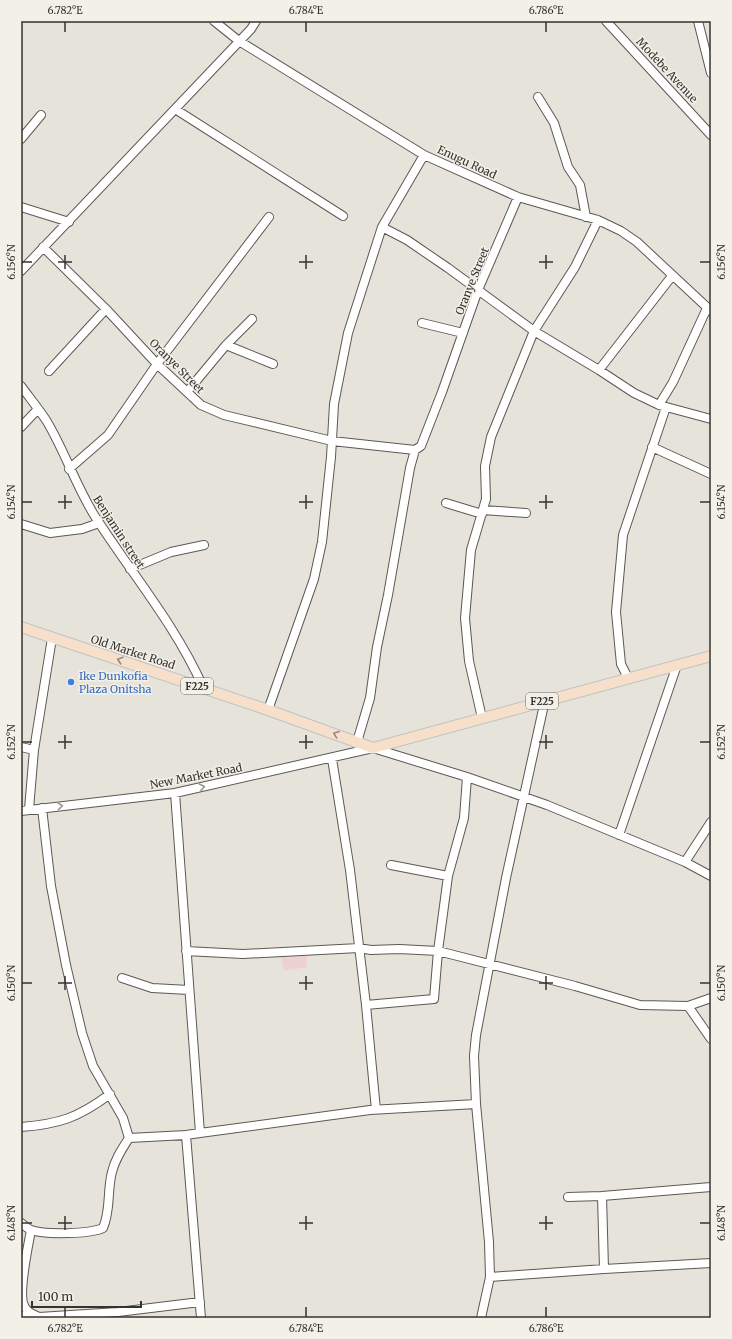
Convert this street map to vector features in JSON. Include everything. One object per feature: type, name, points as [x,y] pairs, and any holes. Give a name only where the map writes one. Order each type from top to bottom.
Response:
[{"type":"main road","name":"Old Market Road","points":[[21,627],[203,687],[373,748]]},
{"type":"main road","name":"F225","points":[[373,748],[677,665],[690,659],[711,656]]},
{"type":"street","name":"Enugu Road","points":[[214,21],[239,41],[424,155],[518,197],[598,220],[621,231],[638,242],[709,310]]},
{"type":"street","points":[[21,272],[239,41],[256,21]]},
{"type":"street","name":"Modebe Avenue","points":[[606,21],[711,135]]},
{"type":"street","points":[[698,21],[711,73]]},
{"type":"street","points":[[538,97],[554,123],[568,166],[580,185],[586,217]]},
{"type":"street","points":[[175,109],[343,216]]},
{"type":"street","points":[[21,139],[41,115]]},
{"type":"street","points":[[268,710],[314,579],[322,542],[332,441],[334,404],[348,333],[382,227],[424,155]]},
{"type":"street","name":"Oranye Street","points":[[43,247],[157,364],[201,405],[224,415],[332,441],[415,450],[421,446],[478,290],[518,197]]},
{"type":"street","points":[[21,207],[69,222]]},
{"type":"street","points":[[69,469],[108,435],[157,364],[269,217]]},
{"type":"street","points":[[482,718],[469,661],[465,618],[471,550],[486,499],[485,466],[491,437],[534,330],[575,267],[598,220]]},
{"type":"street","points":[[382,227],[407,240],[534,330],[634,393],[663,406],[711,419]]},
{"type":"street","points":[[599,370],[672,276]]},
{"type":"street","points":[[49,371],[106,310]]},
{"type":"street","points":[[628,678],[621,664],[616,620],[622,546],[631,508],[652,447],[663,406],[673,382],[709,310]]},
{"type":"street","points":[[187,392],[226,345],[252,319]]},
{"type":"street","points":[[422,323],[463,333]]},
{"type":"street","points":[[226,345],[273,364]]},
{"type":"street","name":"Benjamin street","points":[[21,386],[46,420],[69,469],[99,523],[175,636],[194,668],[203,687]]},
{"type":"street","points":[[21,426],[38,409]]},
{"type":"street","points":[[652,447],[711,474]]},
{"type":"street","points":[[357,742],[370,698],[377,647],[388,595],[410,468],[415,450]]},
{"type":"street","points":[[446,503],[482,512],[526,513]]},
{"type":"street","points":[[21,524],[50,533],[82,529],[99,523]]},
{"type":"street","points":[[130,569],[171,552],[204,545]]},
{"type":"street","points":[[25,810],[52,638]]},
{"type":"street","points":[[619,835],[677,665]]},
{"type":"street","points":[[481,1318],[490,1277],[490,1242],[476,1104],[474,1056],[476,1035],[489,965],[545,700]]},
{"type":"street","points":[[21,747],[34,750]]},
{"type":"street","points":[[373,748],[467,777],[547,805],[685,862],[711,876]]},
{"type":"street","name":"New Market Road","points":[[25,810],[175,793],[332,759],[373,748]]},
{"type":"street","points":[[332,759],[350,870],[366,1005],[376,1110]]},
{"type":"street","points":[[366,1005],[434,999],[438,951],[448,876],[464,818],[467,777]]},
{"type":"street","points":[[175,793],[200,1133]]},
{"type":"street","points":[[21,1222],[31,1230],[64,1233],[95,1231],[103,1228],[108,1217],[111,1173],[116,1159],[129,1138],[123,1118],[87,1051],[73,995],[51,886],[42,808]]},
{"type":"street","points":[[685,862],[711,822]]},
{"type":"street","points":[[391,865],[448,876]]},
{"type":"street","points":[[186,950],[243,954],[359,948],[371,950],[399,949],[438,951],[575,986],[640,1005],[688,1006],[711,998]]},
{"type":"street","points":[[122,978],[152,988],[189,990]]},
{"type":"street","points":[[688,1006],[711,1039]]},
{"type":"street","points":[[21,1128],[50,1124],[71,1118],[92,1108],[110,1094]]},
{"type":"street","points":[[129,1138],[186,1135],[376,1110],[476,1104]]},
{"type":"street","points":[[186,1135],[201,1318]]},
{"type":"street","points":[[568,1197],[602,1196],[711,1187]]},
{"type":"street","points":[[602,1196],[604,1269]]},
{"type":"street","points":[[31,1230],[22,1293],[23,1304],[29,1312],[39,1317],[118,1312],[200,1302]]},
{"type":"street","points":[[490,1277],[711,1263]]},
{"type":"street","points":[[21,1318],[29,1312]]},
{"type":"shaded area","points":[[307,956],[307,967],[284,971],[281,957]]},
{"type":"place","name":"Ike Dunkofia Plaza Onitsha","points":[[71,682]]}]
